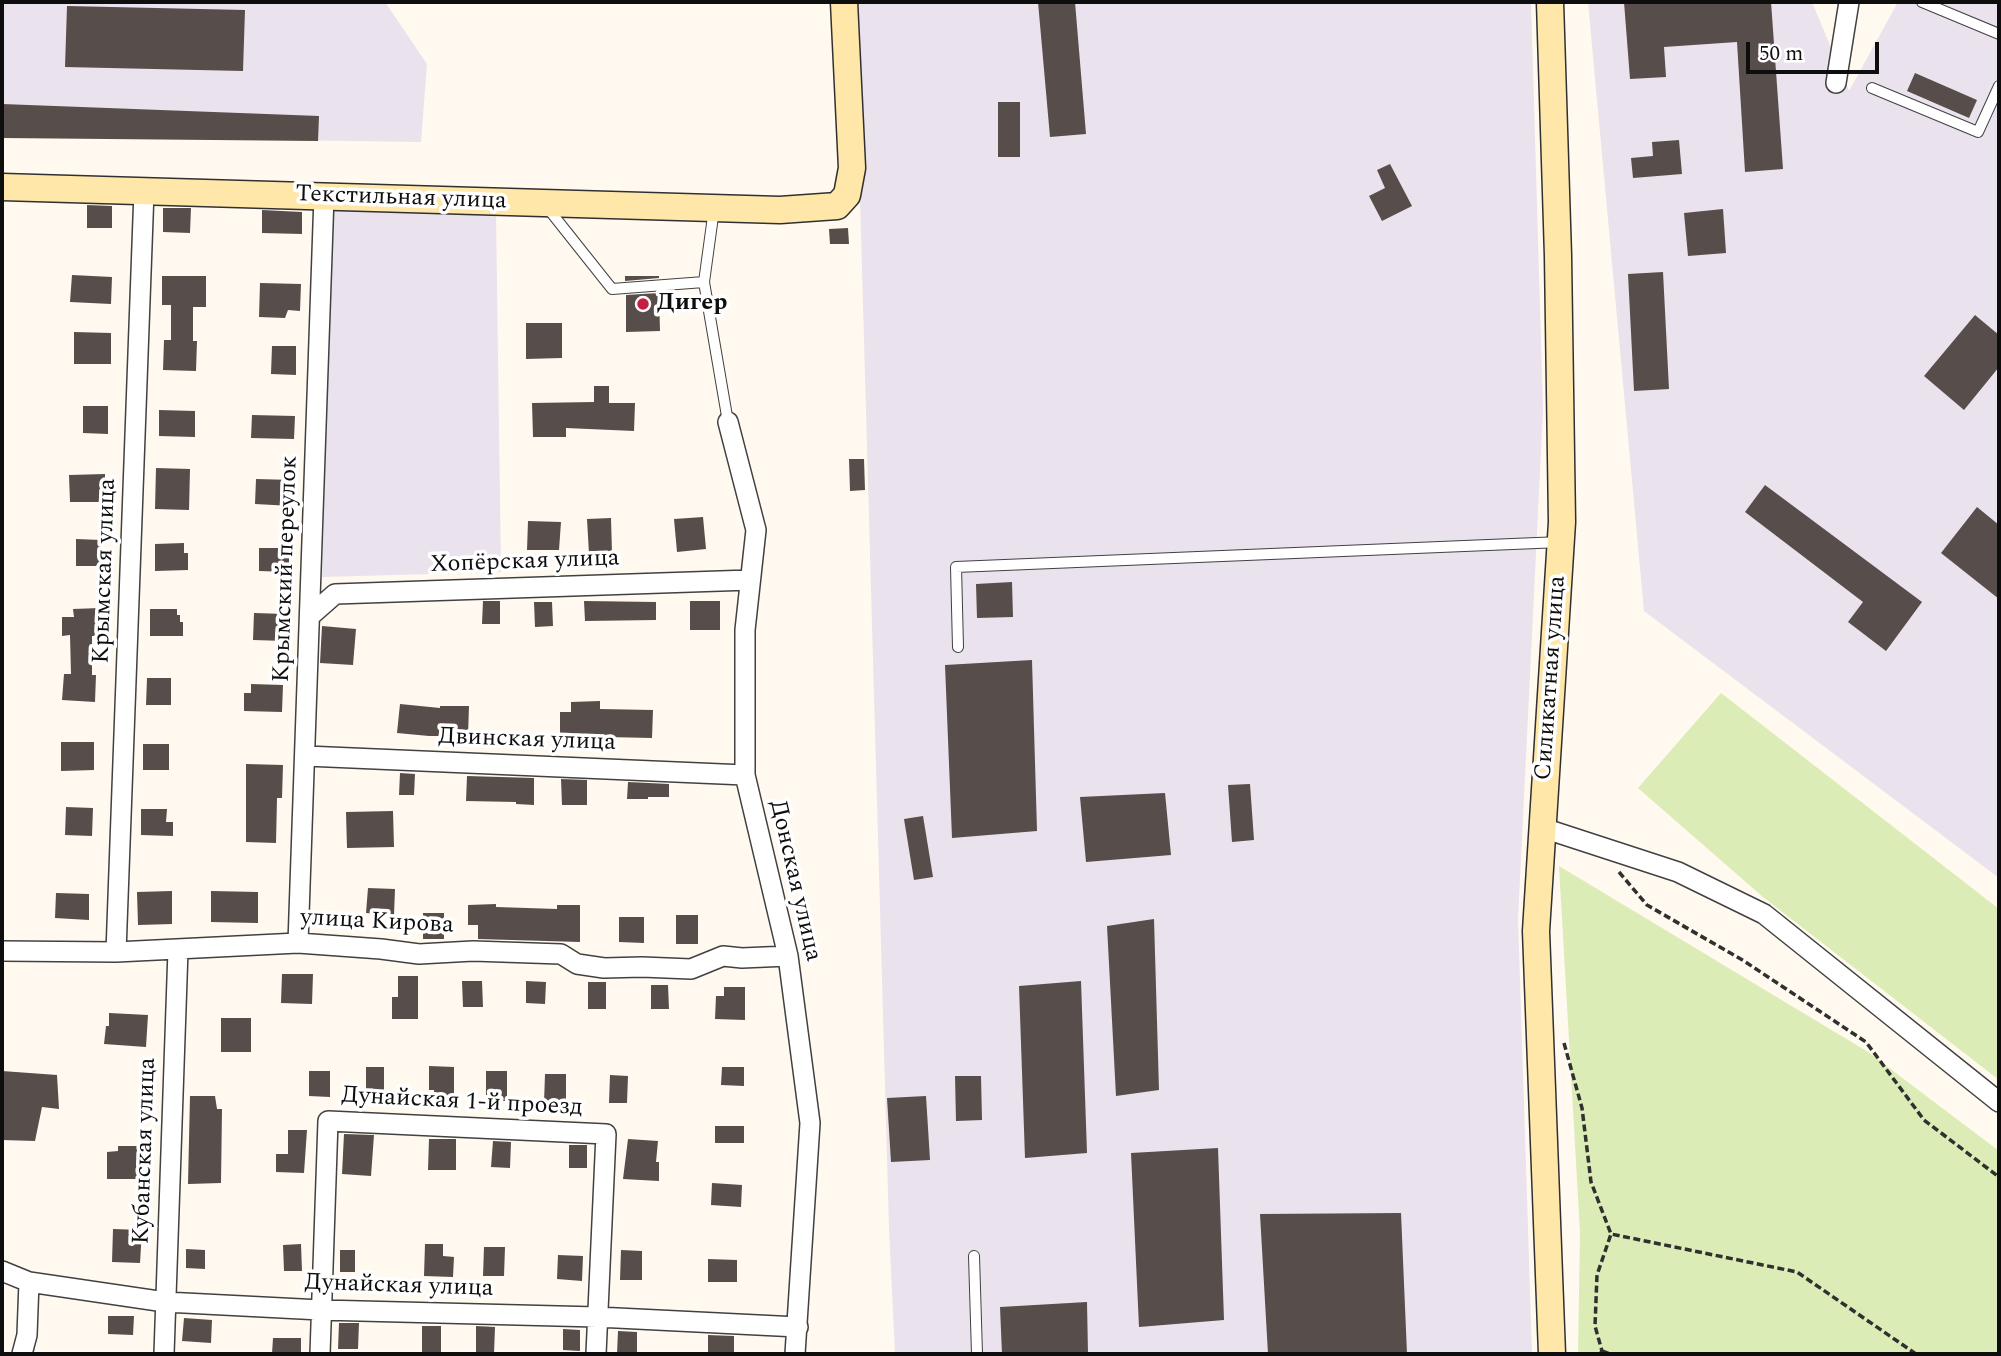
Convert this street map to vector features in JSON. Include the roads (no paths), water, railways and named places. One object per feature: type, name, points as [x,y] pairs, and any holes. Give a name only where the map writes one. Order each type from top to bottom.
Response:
[{"type":"street","name":"Текстильная улица","points":[[2,187],[780,210],[837,206],[847,195],[852,168],[844,2]]},
{"type":"street","name":"Силикатная улица","points":[[1550,2],[1558,256],[1562,522],[1536,931],[1552,1354]]},
{"type":"street","points":[[1836,83],[1849,2]]},
{"type":"street","name":"Крымская улица","points":[[116,953],[144,191]]},
{"type":"street","name":"Крымский переулок","points":[[299,943],[324,196]]},
{"type":"street","name":"Донская улица","points":[[728,422],[757,530],[745,630],[745,775],[788,956],[810,1123],[795,1354]]},
{"type":"street","name":"Хопёрская улица","points":[[310,616],[335,594],[750,580]]},
{"type":"street","name":"Двинская улица","points":[[306,756],[745,775]]},
{"type":"street","points":[[1542,828],[1678,873],[1763,914],[1999,1102]]},
{"type":"street","name":"улица Кирова","points":[[2,951],[116,953],[299,943],[419,954],[473,951],[561,954],[577,964],[604,968],[691,969],[723,956],[788,956]]},
{"type":"street","name":"Кубанская улица","points":[[164,1354],[178,950]]},
{"type":"street","name":"Дунайская 1-й проезд","points":[[320,1354],[328,1121],[606,1134],[596,1354]]},
{"type":"street","name":"Дунайская улица","points":[[2,1271],[29,1282],[165,1302],[798,1327]]},
{"type":"street","points":[[22,1354],[27,1335],[29,1282]]},
{"type":"lane","points":[[1922,2],[1999,34]]},
{"type":"lane","points":[[1872,88],[1978,132],[1999,86]]},
{"type":"lane","points":[[543,203],[612,289],[704,282]]},
{"type":"lane","points":[[715,208],[704,282],[728,422]]},
{"type":"lane","points":[[958,647],[956,567],[1561,542]]},
{"type":"lane","points":[[974,1256],[977,1354]]},
{"type":"place","name":"Дигер","points":[[643,304]]}]
